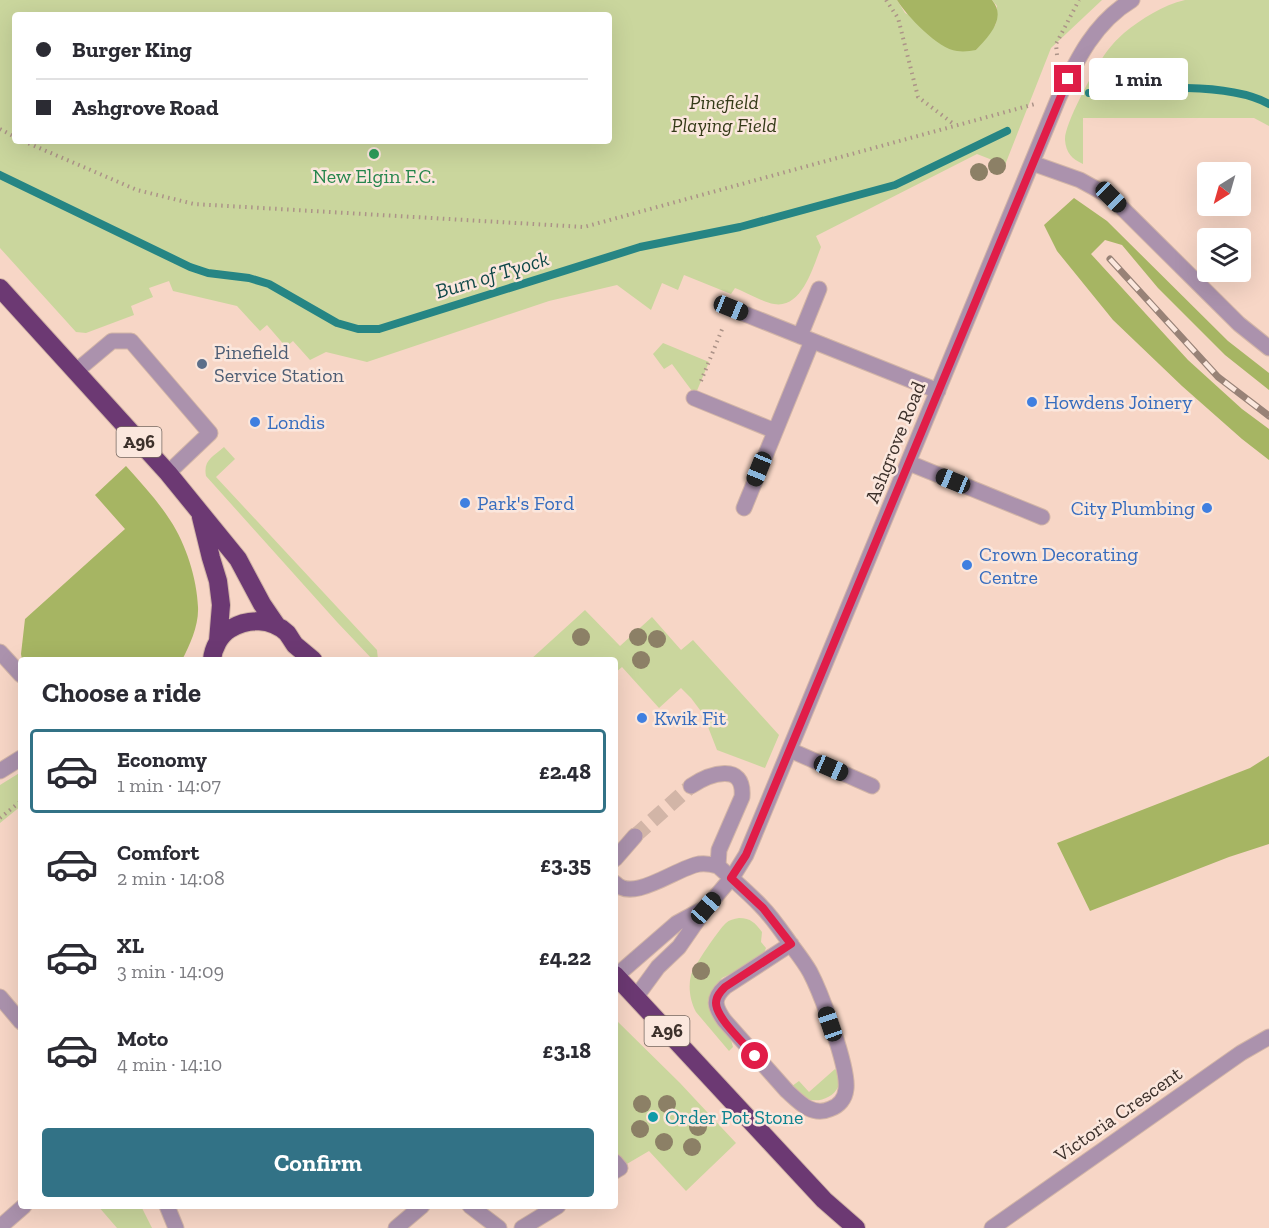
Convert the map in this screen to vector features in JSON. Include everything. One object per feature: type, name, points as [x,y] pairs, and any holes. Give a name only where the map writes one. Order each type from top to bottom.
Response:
[{"type":"highway","name":"A96","points":[[0,288],[168,473],[238,559],[262,604],[277,626]]},
{"type":"highway","name":"A96","points":[[200,513],[218,581],[221,605],[213,654]]},
{"type":"highway","name":"A96","points":[[213,654],[226,631],[251,620],[264,621],[287,633],[296,652]]},
{"type":"highway","name":"A96","points":[[618,978],[824,1200],[845,1228]]},
{"type":"highway","name":"A96","points":[[824,1200],[856,1228]]},
{"type":"street","name":"Ashgrove Road","points":[[636,997],[658,967],[679,947],[746,855],[1059,97],[1086,44],[1098,29],[1132,0]]},
{"type":"street","points":[[1032,163],[1080,180],[1111,197],[1239,324],[1269,348]]},
{"type":"street","points":[[744,508],[775,431],[806,338],[819,289]]},
{"type":"street","points":[[728,307],[938,391]]},
{"type":"street","points":[[75,372],[112,340],[131,341],[210,433],[168,473]]},
{"type":"street","points":[[694,398],[775,431]]},
{"type":"street","points":[[909,463],[1042,517]]},
{"type":"street","points":[[0,652],[18,672]]},
{"type":"street","points":[[790,750],[872,786]]},
{"type":"street","points":[[0,771],[18,760]]},
{"type":"street","points":[[691,786],[720,773],[735,776],[742,789],[742,797],[719,850],[718,866]]},
{"type":"street","points":[[618,856],[635,836]]},
{"type":"street","points":[[618,886],[628,890],[636,889],[655,883],[679,871],[708,863],[718,866],[763,908],[791,944],[810,973],[838,1045],[847,1083],[845,1095],[842,1101],[832,1109],[825,1111],[815,1111],[804,1106],[787,1091],[718,1012],[716,1001],[720,992],[791,944]]},
{"type":"street","name":"Ashgrove Road","points":[[618,974],[677,923],[706,908]]},
{"type":"street","points":[[0,997],[18,1018]]},
{"type":"street","name":"Victoria Crescent","points":[[992,1228],[1241,1053],[1269,1037]]},
{"type":"street","points":[[0,1227],[21,1209]]},
{"type":"street","points":[[168,1209],[176,1228]]},
{"type":"street","points":[[396,1228],[418,1209]]},
{"type":"street","points":[[474,1209],[499,1228]]},
{"type":"street","points":[[522,1228],[553,1209]]},
{"type":"path","points":[[886,0],[898,18],[918,97],[956,125]]},
{"type":"path","points":[[30,144],[137,190],[194,204],[584,226],[1059,97]]},
{"type":"path","points":[[694,398],[728,307]]},
{"type":"path","points":[[0,818],[18,803]]},
{"type":"green space","name":"Pinefield Playing Field","points":[[0,0],[897,0],[905,13],[976,50],[996,24],[997,6],[992,0],[1102,0],[1051,48],[1005,165],[977,154],[816,236],[821,247],[810,275],[799,293],[784,304],[769,303],[735,288],[731,294],[684,275],[678,290],[662,283],[651,310],[617,285],[549,301],[367,362],[326,352],[310,360],[293,341],[286,347],[267,325],[260,331],[237,306],[173,291],[169,281],[149,288],[153,297],[131,306],[134,315],[86,333],[76,332],[0,248]]},
{"type":"green space","points":[[897,0],[992,0],[998,13],[997,20],[991,33],[976,50],[957,51],[949,49],[932,38],[915,23]]},
{"type":"green space","points":[[1185,0],[1269,0],[1269,126],[1254,118],[1083,118],[1083,164],[1076,160],[1067,149],[1066,133],[1080,98],[1105,54],[1121,35],[1138,23],[1161,9]]},
{"type":"green space","points":[[1074,198],[1107,221],[1228,341],[1269,373],[1269,390],[1225,355],[1158,288],[1122,245],[1105,240],[1091,254],[1188,360],[1242,409],[1269,429],[1269,460],[1182,386],[1113,320],[1057,251],[1044,225]]},
{"type":"green space","points":[[663,343],[709,362],[696,393],[692,391],[672,364],[664,369],[653,354]]},
{"type":"green space","points":[[224,447],[235,459],[216,477],[377,650],[378,657],[370,657],[206,476],[207,462]]},
{"type":"green space","points":[[126,466],[155,499],[181,540],[190,562],[198,614],[193,635],[184,657],[22,657],[25,619],[125,529],[95,495]]},
{"type":"green space","points":[[585,610],[620,646],[652,617],[681,650],[693,640],[779,735],[765,768],[717,750],[703,714],[681,688],[659,708],[622,667],[618,670],[618,657],[533,657]]},
{"type":"green space","points":[[1269,756],[1269,844],[1229,857],[1090,911],[1057,843],[1250,768]]},
{"type":"green space","points":[[18,774],[18,808],[0,823],[0,785]]},
{"type":"green space","points":[[739,918],[750,920],[757,926],[762,932],[761,942],[766,948],[759,960],[722,978],[716,986],[733,1047],[729,1051],[696,1012],[691,999],[690,984],[693,970],[718,932],[727,922]]},
{"type":"green space","points":[[618,1022],[736,1143],[686,1191],[649,1151],[620,1168],[618,1166]]},
{"type":"green space","points":[[835,1069],[838,1072],[838,1087],[825,1099],[807,1099],[792,1086],[799,1081],[809,1092]]},
{"type":"green space","points":[[101,1209],[142,1209],[152,1228],[117,1228]]},
{"type":"waterway","name":"Burn of Tyock","points":[[1089,93],[1156,88],[1206,89],[1251,96],[1269,104]]},
{"type":"waterway","name":"Burn of Tyock","points":[[0,175],[190,267],[208,273],[249,278],[269,284],[337,323],[358,329],[379,329],[640,247],[740,227],[895,185],[1007,131]]},
{"type":"tunnel","points":[[635,836],[691,786]]},
{"type":"railway","points":[[1110,259],[1218,377],[1269,416]]},
{"type":"place","name":"New Elgin F.C.","points":[[374,154]]},
{"type":"place","name":"Pinefield Service Station","points":[[202,364]]},
{"type":"place","name":"Howdens Joinery","points":[[1032,402]]},
{"type":"place","name":"Londis","points":[[255,422]]},
{"type":"place","name":"Park's Ford","points":[[465,503]]},
{"type":"place","name":"City Plumbing","points":[[1207,508]]},
{"type":"place","name":"Crown Decorating Centre","points":[[967,565]]},
{"type":"place","name":"Kwik Fit","points":[[642,718]]},
{"type":"place","name":"Order Pot Stone","points":[[653,1117]]},
{"type":"route","points":[[755,1056],[718,1012],[717,998],[725,987],[791,944],[763,908],[731,878],[746,855],[1068,79]]}]
